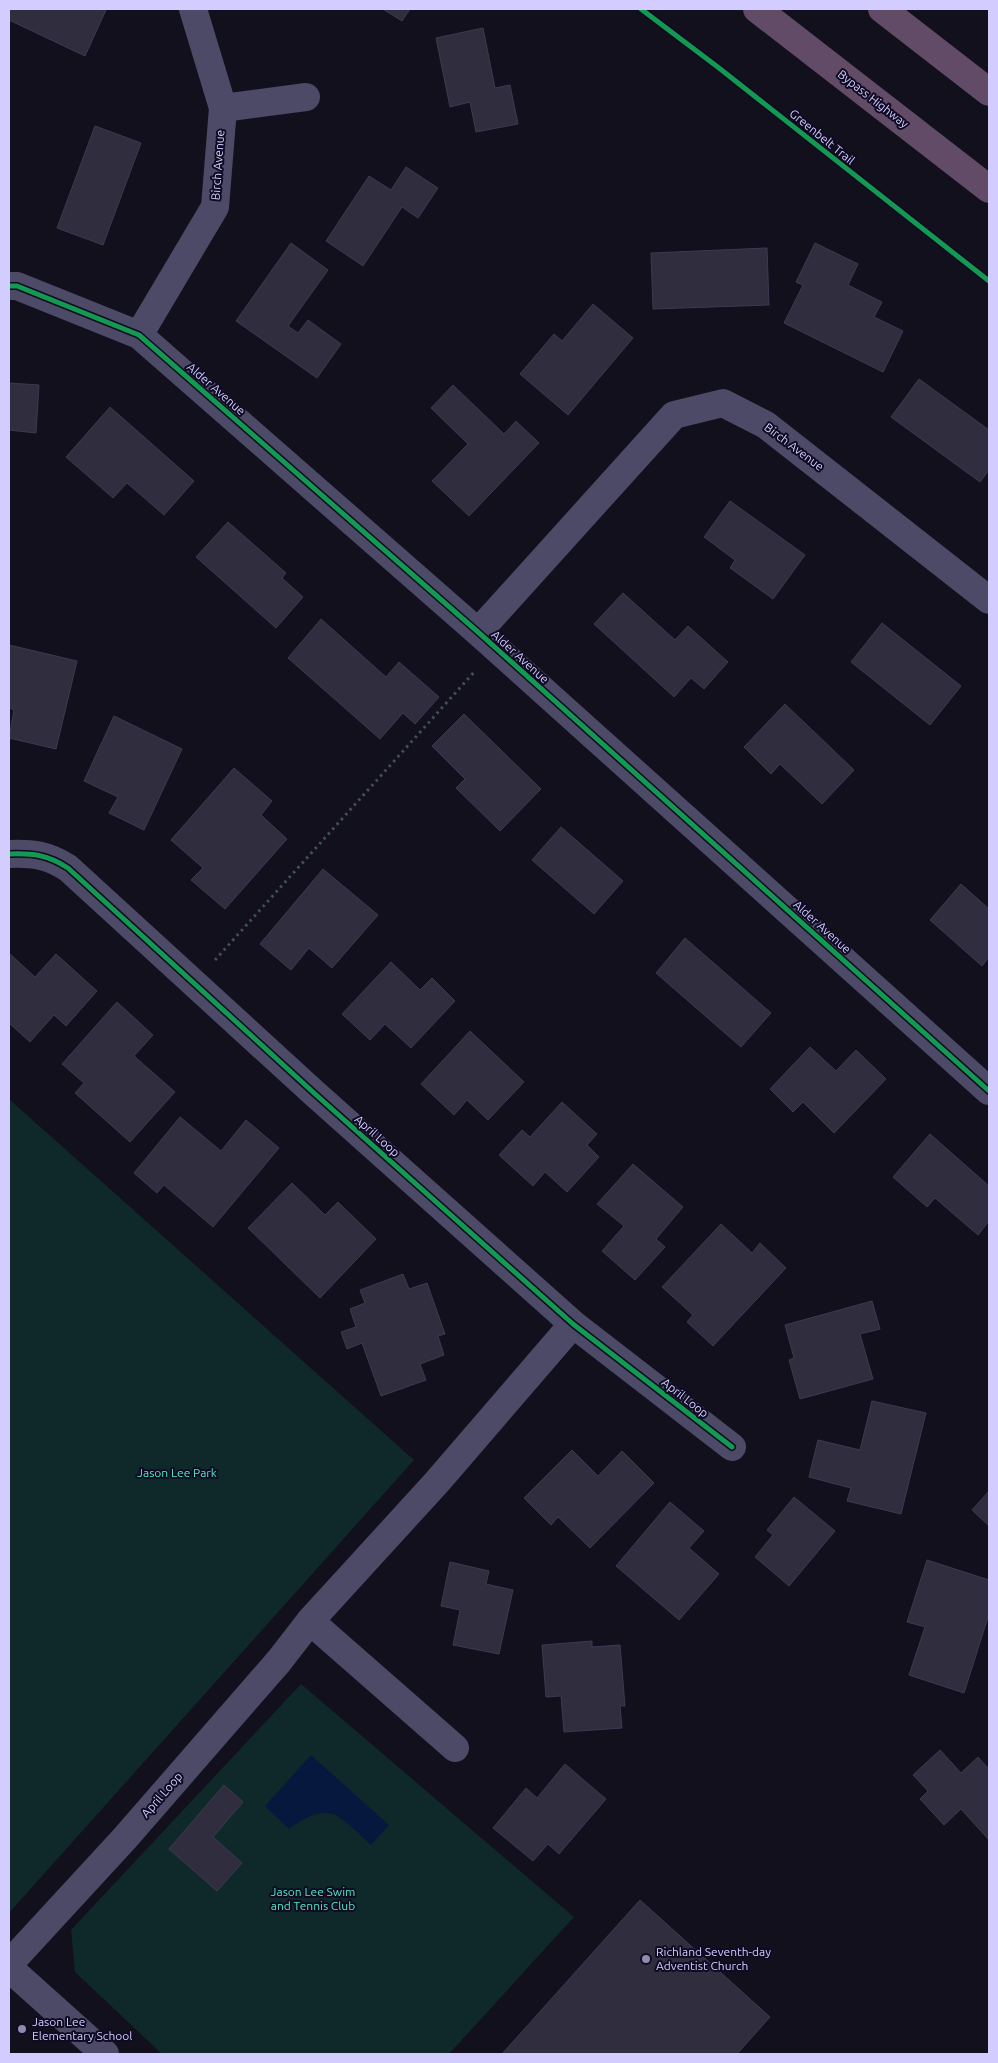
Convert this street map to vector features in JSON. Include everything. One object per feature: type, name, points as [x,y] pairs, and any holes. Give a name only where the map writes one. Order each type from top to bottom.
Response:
[{"type":"highway","name":"Bypass Highway","points":[[757,9],[989,189]]},
{"type":"highway","points":[[882,9],[989,92]]},
{"type":"street","name":"Birch Avenue","points":[[139,334],[216,207],[222,108],[193,9]]},
{"type":"street","points":[[222,108],[306,97]]},
{"type":"street","name":"Alder Avenue","points":[[9,286],[17,286],[139,334],[478,632],[989,1091]]},
{"type":"street","name":"Birch Avenue","points":[[478,632],[674,415],[723,403],[766,425],[989,600]]},
{"type":"street","name":"April Loop","points":[[9,854],[32,853],[43,855],[68,868],[314,1093],[573,1324],[732,1447]]},
{"type":"street","name":"April Loop","points":[[9,1966],[138,1823],[279,1662],[310,1621],[437,1482],[573,1324]]},
{"type":"street","points":[[310,1621],[455,1748]]},
{"type":"street","points":[[9,1966],[105,2054]]},
{"type":"path","points":[[215,960],[479,666]]},
{"type":"green space","name":"Jason Lee Park","points":[[9,1099],[414,1460],[9,1913]]},
{"type":"green space","name":"Jason Lee Swim and Tennis Club","points":[[301,1684],[574,1917],[449,2054],[162,2054],[75,1972],[71,1930]]},
{"type":"water","points":[[311,1755],[389,1825],[371,1845],[342,1819],[333,1815],[325,1813],[315,1815],[289,1829],[265,1806]]},
{"type":"building","points":[[9,9],[106,10],[85,56],[9,20]]},
{"type":"building","points":[[383,9],[410,9],[402,21]]},
{"type":"building","points":[[483,28],[495,88],[510,85],[518,124],[476,132],[470,102],[450,107],[436,38]]},
{"type":"building","points":[[95,126],[141,143],[103,245],[57,228]]},
{"type":"building","points":[[406,167],[438,188],[418,218],[402,207],[363,266],[326,241],[369,176],[391,190]]},
{"type":"building","points":[[291,243],[328,270],[288,326],[298,333],[308,320],[341,344],[317,378],[236,321]]},
{"type":"building","points":[[815,243],[858,264],[848,285],[882,302],[874,317],[903,331],[883,372],[784,323],[803,285],[796,282]]},
{"type":"building","points":[[767,248],[769,305],[653,309],[651,253]]},
{"type":"building","points":[[593,304],[633,338],[568,415],[520,374],[554,334],[562,341]]},
{"type":"building","points":[[919,379],[989,430],[989,470],[980,482],[891,417]]},
{"type":"building","points":[[9,383],[39,385],[36,433],[9,430]]},
{"type":"building","points":[[453,385],[504,434],[516,421],[539,443],[469,516],[432,481],[468,444],[431,408]]},
{"type":"building","points":[[110,407],[194,481],[164,515],[127,483],[113,498],[66,457]]},
{"type":"building","points":[[730,501],[805,555],[773,599],[730,568],[735,560],[704,537]]},
{"type":"building","points":[[228,522],[286,573],[282,578],[303,597],[276,628],[196,557]]},
{"type":"building","points":[[623,593],[675,640],[688,626],[728,662],[704,689],[691,678],[674,697],[594,624]]},
{"type":"building","points":[[321,619],[386,677],[399,662],[439,697],[415,724],[403,713],[380,739],[288,658]]},
{"type":"building","points":[[882,623],[961,686],[930,725],[851,662]]},
{"type":"building","points":[[9,645],[77,661],[56,749],[9,738],[14,710],[9,708]]},
{"type":"building","points":[[785,704],[854,770],[822,804],[780,764],[771,774],[744,747]]},
{"type":"building","points":[[464,714],[541,789],[500,831],[456,788],[465,779],[432,746]]},
{"type":"building","points":[[114,716],[182,749],[144,830],[109,813],[118,797],[84,781]]},
{"type":"building","points":[[234,768],[272,801],[261,815],[287,839],[225,909],[191,880],[203,868],[171,840]]},
{"type":"building","points":[[561,827],[623,881],[594,914],[532,860]]},
{"type":"building","points":[[323,869],[378,915],[332,968],[309,948],[291,970],[260,944]]},
{"type":"building","points":[[961,884],[989,909],[989,957],[982,966],[930,920]]},
{"type":"building","points":[[685,938],[771,1013],[741,1047],[656,973]]},
{"type":"building","points":[[9,953],[35,977],[56,954],[97,991],[66,1026],[54,1015],[30,1042],[9,1023]]},
{"type":"building","points":[[391,962],[420,990],[432,978],[455,1001],[411,1048],[385,1024],[370,1040],[342,1014]]},
{"type":"building","points":[[117,1002],[153,1035],[134,1056],[175,1092],[130,1142],[75,1093],[84,1083],[62,1064]]},
{"type":"building","points":[[470,1031],[524,1082],[488,1120],[467,1100],[454,1115],[421,1084]]},
{"type":"building","points":[[810,1047],[836,1071],[856,1050],[886,1079],[834,1133],[803,1102],[793,1112],[770,1089]]},
{"type":"building","points":[[562,1102],[597,1134],[587,1145],[599,1157],[567,1192],[545,1172],[533,1186],[499,1155],[522,1130],[530,1137]]},
{"type":"building","points":[[180,1117],[221,1151],[246,1120],[279,1148],[213,1227],[164,1185],[157,1193],[134,1173]]},
{"type":"building","points":[[930,1134],[989,1186],[989,1221],[978,1235],[935,1198],[927,1207],[893,1177]]},
{"type":"building","points":[[633,1164],[683,1207],[656,1239],[665,1247],[635,1280],[602,1251],[624,1226],[597,1204]]},
{"type":"building","points":[[292,1183],[325,1215],[338,1202],[376,1239],[320,1298],[248,1228]]},
{"type":"building","points":[[721,1224],[752,1253],[760,1243],[786,1268],[713,1346],[687,1322],[693,1315],[662,1287]]},
{"type":"building","points":[[403,1274],[409,1289],[427,1283],[445,1334],[438,1336],[444,1355],[420,1364],[426,1380],[381,1396],[362,1343],[347,1349],[341,1332],[356,1327],[350,1309],[365,1303],[360,1290]]},
{"type":"building","points":[[872,1301],[880,1329],[860,1334],[873,1379],[800,1399],[789,1360],[794,1358],[785,1325]]},
{"type":"building","points":[[872,1401],[926,1413],[901,1514],[847,1501],[851,1488],[809,1477],[818,1440],[860,1450]]},
{"type":"building","points":[[572,1450],[598,1476],[622,1451],[654,1483],[590,1548],[558,1517],[551,1525],[524,1498]]},
{"type":"building","points":[[989,1491],[989,1526],[972,1510]]},
{"type":"building","points":[[794,1497],[835,1531],[789,1586],[755,1557],[773,1535],[767,1530]]},
{"type":"building","points":[[670,1502],[704,1531],[689,1548],[719,1574],[679,1620],[616,1566]]},
{"type":"building","points":[[927,1560],[989,1580],[989,1614],[964,1693],[909,1675],[925,1627],[907,1622]]},
{"type":"building","points":[[450,1562],[489,1571],[486,1584],[513,1590],[499,1654],[453,1645],[460,1610],[441,1606]]},
{"type":"building","points":[[592,1641],[592,1647],[620,1645],[625,1706],[620,1706],[622,1728],[564,1732],[561,1696],[546,1697],[542,1645]]},
{"type":"building","points":[[940,1750],[961,1773],[978,1757],[989,1769],[989,1840],[961,1809],[944,1825],[920,1799],[928,1791],[913,1775]]},
{"type":"building","points":[[565,1764],[606,1799],[559,1854],[548,1844],[533,1861],[493,1828],[526,1788],[537,1798]]},
{"type":"building","points":[[224,1785],[243,1802],[213,1837],[242,1863],[217,1891],[169,1849]]},
{"type":"building","name":"Richland Seventh-day Adventist Church","points":[[640,1900],[770,2017],[737,2054],[502,2054]]},
{"type":"cycle path","name":"Greenbelt Trail","points":[[641,9],[719,68],[989,281]]},
{"type":"cycle path","points":[[9,286],[17,286],[139,335],[478,632],[989,1091]]},
{"type":"cycle path","points":[[9,854],[40,856],[54,860],[68,868],[314,1093],[573,1324],[732,1447]]},
{"type":"place","name":"Richland Seventh-day Adventist Church","points":[[646,1959]]},
{"type":"place","name":"Jason Lee Elementary School","points":[[22,2029]]}]
